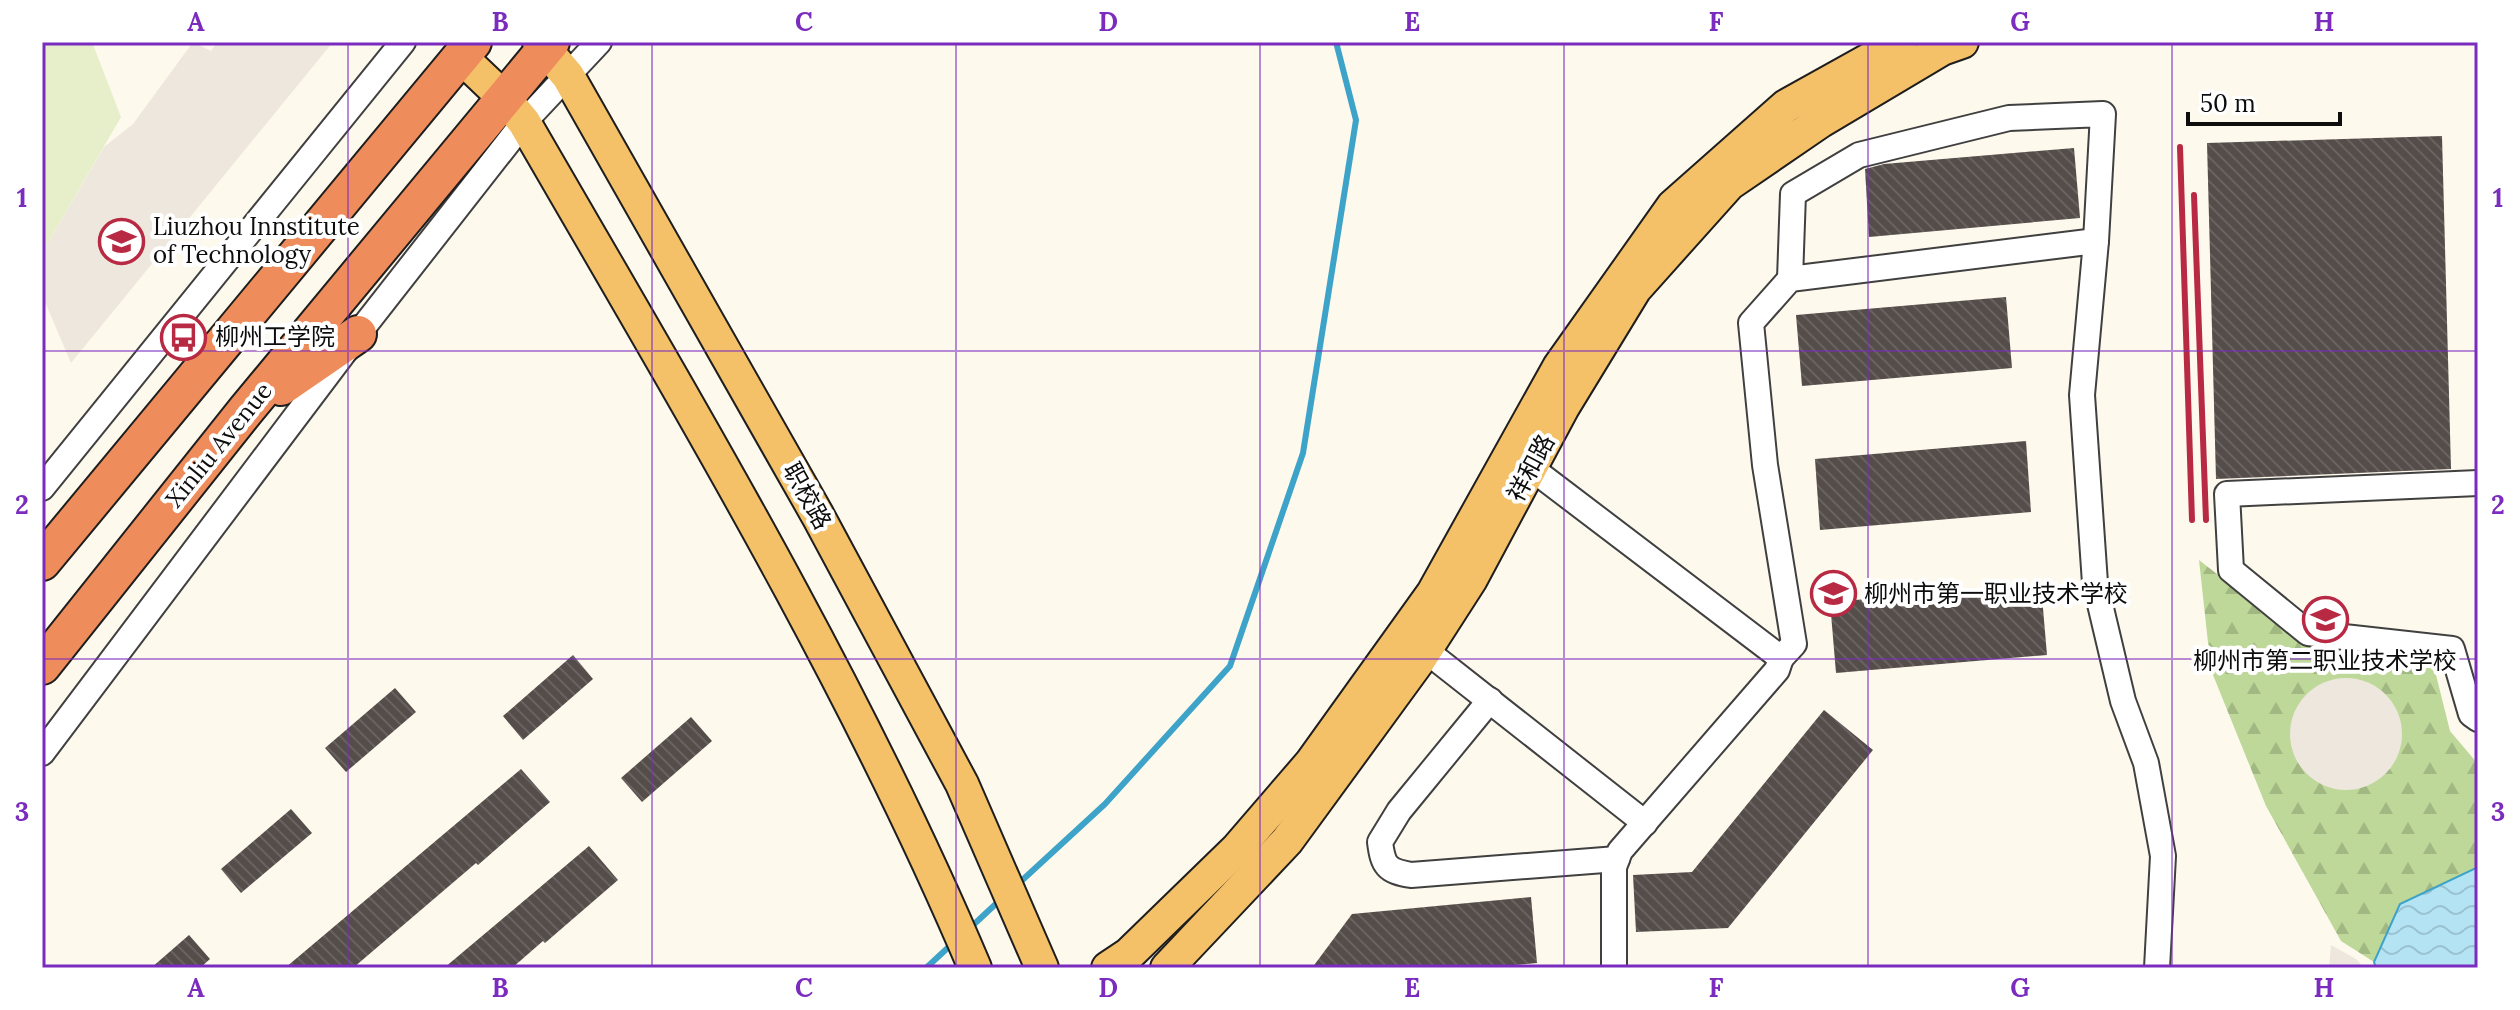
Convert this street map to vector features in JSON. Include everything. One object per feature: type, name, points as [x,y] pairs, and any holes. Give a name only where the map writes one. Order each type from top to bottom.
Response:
[{"type":"highway","name":"Xinliu Avenue","points":[[42,666],[246,410],[514,110],[546,44]]},
{"type":"highway","points":[[42,562],[467,50]]},
{"type":"highway","points":[[246,410],[358,334]]},
{"type":"main road","name":"祥和路","points":[[1108,968],[1129,954],[1237,849],[1311,763],[1433,593],[1559,367],[1673,206],[1786,106],[1901,42]]},
{"type":"main road","name":"祥和路","points":[[1167,968],[1287,841],[1425,650],[1471,579],[1563,407],[1635,289],[1729,184],[1821,121],[1942,49],[1962,42]]},
{"type":"main road","name":"职校路","points":[[546,44],[568,76],[818,516],[962,784],[1042,968]]},
{"type":"main road","points":[[467,50],[514,110],[768,544],[905,810],[971,958]]},
{"type":"street","points":[[42,488],[403,42]]},
{"type":"street","points":[[42,753],[358,334],[514,110],[568,76],[599,42]]},
{"type":"street","points":[[1614,968],[1614,867],[1620,851],[1777,670],[1781,658],[1794,644],[1765,465],[1751,323],[1790,279],[1793,194],[1859,155],[2009,118],[2103,114],[2096,241],[2082,395],[2095,583],[2123,701],[2146,763],[2163,856],[2157,968]]},
{"type":"street","points":[[1790,279],[2096,241]]},
{"type":"street","points":[[1531,468],[1781,658]]},
{"type":"street","points":[[2478,483],[2227,494],[2231,570],[2308,633],[2452,649],[2471,714],[2478,719]]},
{"type":"street","points":[[1425,650],[1645,823]]},
{"type":"street","points":[[1490,700],[1399,811],[1380,842],[1382,861],[1394,872],[1411,875],[1617,859]]},
{"type":"green space","points":[[42,42],[92,42],[121,117],[42,253]]},
{"type":"green space","points":[[2199,560],[2328,661],[2390,655],[2434,667],[2450,731],[2478,764],[2478,867],[2400,904],[2374,962],[2341,941],[2266,806],[2211,670]]},
{"type":"shaded area","points":[[193,42],[211,51],[217,42],[333,42],[71,363],[42,295],[42,253],[104,147],[133,124]]},
{"type":"shaded area","points":[[2346,678],[2367,682],[2386,694],[2398,713],[2402,734],[2398,755],[2386,774],[2367,786],[2346,790],[2325,786],[2306,774],[2294,755],[2290,734],[2294,713],[2306,694],[2325,682]]},
{"type":"shaded area","points":[[2331,945],[2356,959],[2364,968],[2329,968]]},
{"type":"water","points":[[2478,867],[2478,968],[2376,968],[2374,962],[2400,904]]},
{"type":"building","points":[[2442,136],[2451,469],[2216,479],[2207,143]]},
{"type":"building","points":[[2074,148],[2080,218],[1869,237],[1865,169],[1884,164]]},
{"type":"building","points":[[2006,297],[2012,368],[1802,386],[1796,315]]},
{"type":"building","points":[[2026,441],[2031,512],[1820,530],[1815,459]]},
{"type":"building","points":[[2041,585],[2047,655],[1836,673],[1830,602]]},
{"type":"building","points":[[573,655],[593,679],[523,740],[503,716]]},
{"type":"building","points":[[395,688],[416,712],[346,772],[325,748]]},
{"type":"building","points":[[1824,710],[1873,750],[1728,928],[1636,932],[1633,875],[1692,872]]},
{"type":"building","points":[[691,717],[712,741],[642,802],[621,778]]},
{"type":"building","points":[[521,769],[550,802],[478,865],[476,863],[353,968],[285,968]]},
{"type":"building","points":[[291,809],[312,833],[241,893],[221,869]]},
{"type":"building","points":[[589,846],[618,880],[545,943],[543,941],[512,968],[444,968]]},
{"type":"building","points":[[1531,897],[1537,963],[1486,968],[1312,968],[1352,914]]},
{"type":"building","points":[[189,935],[210,959],[200,968],[151,968]]},
{"type":"waterway","points":[[1017,885],[1105,804],[1230,666],[1303,453],[1356,120],[1336,42]]},
{"type":"waterway","points":[[970,928],[1000,900]]},
{"type":"waterway","points":[[926,968],[953,943]]},
{"type":"railway","points":[[2180,147],[2192,520]]},
{"type":"railway","points":[[2194,195],[2206,520]]},
{"type":"place","name":"Liuzhou Innstitute of Technology","points":[[122,241]]},
{"type":"place","name":"柳州工学院","points":[[184,337]]},
{"type":"place","name":"柳州市第一职业技术学校","points":[[1833,594]]},
{"type":"place","name":"柳州市第二职业技术学校","points":[[2325,619]]}]
